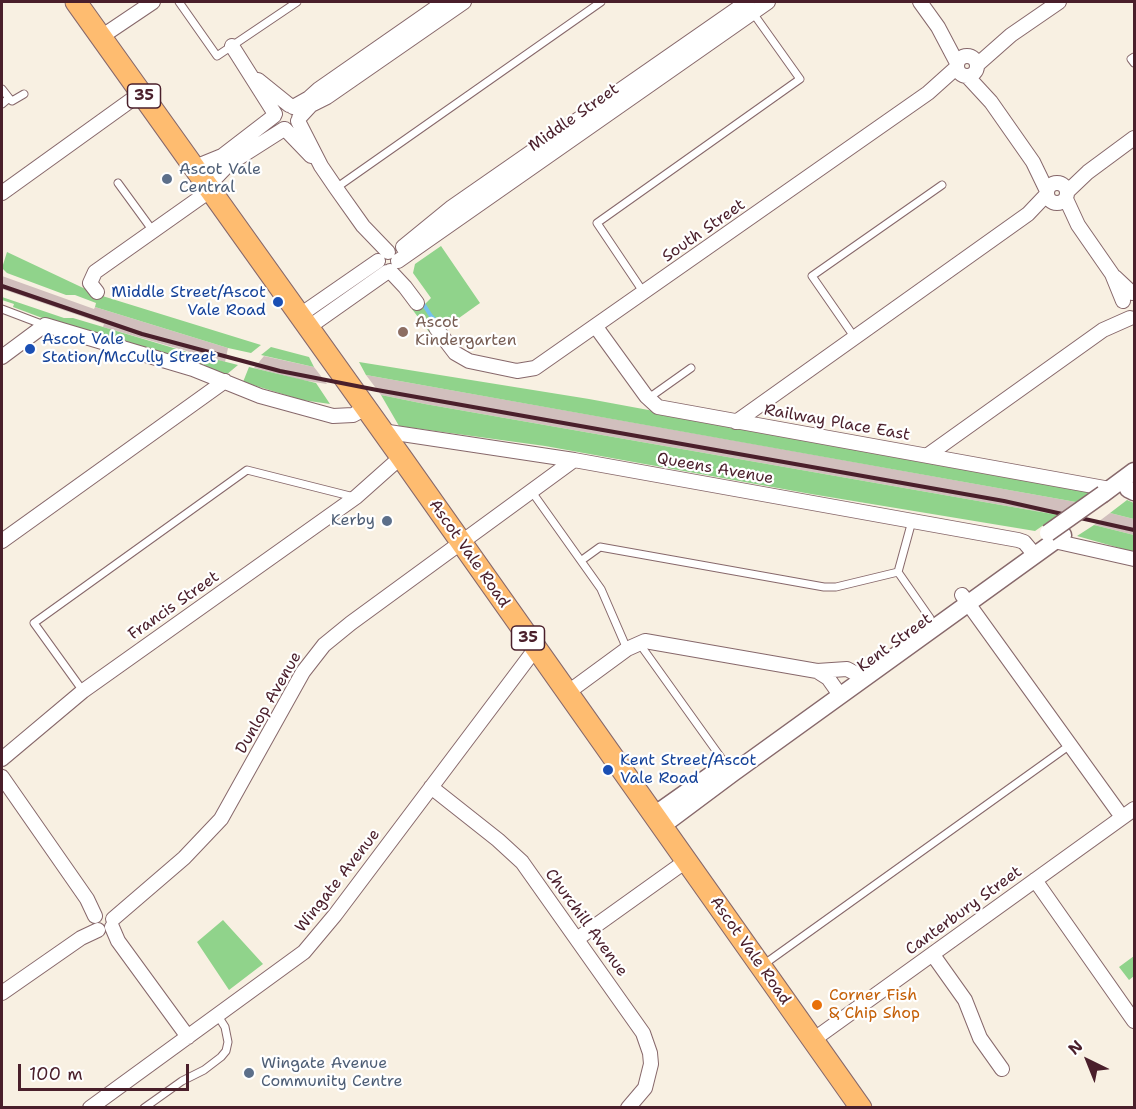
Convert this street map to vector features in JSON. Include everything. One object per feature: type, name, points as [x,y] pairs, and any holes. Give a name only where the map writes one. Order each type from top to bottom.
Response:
[{"type":"main road","name":"Ascot Vale Road","points":[[76,2],[195,166],[861,1107]]},
{"type":"street","points":[[101,37],[153,2]]},
{"type":"street","points":[[295,113],[327,97],[444,2]]},
{"type":"street","name":"Middle Street","points":[[304,321],[389,262],[452,207],[536,157],[750,7],[768,2]]},
{"type":"street","points":[[920,2],[1057,194],[1112,274],[1130,305],[1103,330],[928,455]]},
{"type":"street","name":"South Street","points":[[436,328],[461,358],[491,368],[517,371],[535,368],[1059,2]]},
{"type":"street","points":[[400,39],[459,3]]},
{"type":"street","points":[[232,46],[252,75],[275,115],[278,125],[285,129],[321,166]]},
{"type":"street","points":[[252,75],[295,113],[321,166],[417,303]]},
{"type":"street","points":[[2,193],[141,93]]},
{"type":"street","points":[[195,166],[222,156],[275,115],[282,106],[295,113]]},
{"type":"street","points":[[98,292],[90,283],[95,272],[210,188],[230,164],[285,129],[293,127],[295,113]]},
{"type":"street","points":[[736,422],[1134,138]]},
{"type":"street","points":[[2,357],[45,325],[193,369],[260,396],[333,416],[346,416],[366,408]]},
{"type":"street","name":"Railway Place East","points":[[596,327],[646,396],[658,406],[1121,491]]},
{"type":"street","points":[[2,541],[225,381]]},
{"type":"street","name":"Queens Avenue","points":[[382,431],[574,460],[1018,540],[1024,542],[1032,551]]},
{"type":"street","name":"Dunlop Avenue","points":[[2,993],[130,903],[184,858],[221,819],[314,656],[351,623],[574,460]]},
{"type":"street","name":"Francis Street","points":[[2,759],[83,691],[356,498],[404,461]]},
{"type":"street","name":"Kent Street","points":[[658,821],[1032,551],[1121,491],[1134,471]]},
{"type":"street","points":[[1055,536],[1134,559]]},
{"type":"street","points":[[965,599],[1122,818]]},
{"type":"street","name":"Kent Street","points":[[859,675],[930,618],[965,599]]},
{"type":"street","points":[[567,693],[633,645],[652,641],[816,671],[847,669],[859,675]]},
{"type":"street","name":"Wingate Avenue","points":[[90,1107],[289,964],[319,936],[536,648]]},
{"type":"street","points":[[816,671],[824,675],[837,691]]},
{"type":"street","points":[[2,777],[103,922],[188,1037]]},
{"type":"street","name":"Churchill Avenue","points":[[431,787],[512,852],[532,876],[636,1022],[648,1043],[651,1064],[645,1088],[628,1107]]},
{"type":"street","name":"Canterbury Street","points":[[813,1040],[1134,809]]},
{"type":"street","points":[[577,939],[686,861]]},
{"type":"street","points":[[1035,880],[1134,1021]]},
{"type":"street","points":[[933,955],[965,1000],[980,1038],[1002,1069]]},
{"type":"lane","points":[[179,2],[217,56],[297,2]]},
{"type":"lane","points":[[336,188],[601,2]]},
{"type":"lane","points":[[644,293],[597,223],[599,219],[800,79],[750,7]]},
{"type":"lane","points":[[1134,57],[1131,59],[1134,63]]},
{"type":"lane","points":[[2,89],[12,101],[24,94]]},
{"type":"lane","points":[[2,104],[9,98]]},
{"type":"lane","points":[[118,183],[153,231]]},
{"type":"lane","points":[[855,338],[812,276],[942,185]]},
{"type":"lane","points":[[2,309],[45,325]]},
{"type":"lane","points":[[653,395],[691,368]]},
{"type":"lane","points":[[83,691],[34,622],[237,477],[247,470],[356,498]]},
{"type":"lane","points":[[532,492],[582,560],[633,645],[729,769]]},
{"type":"lane","points":[[898,572],[912,521]]},
{"type":"lane","points":[[582,560],[600,547],[824,587],[836,587],[898,572]]},
{"type":"lane","points":[[898,572],[930,618]]},
{"type":"lane","points":[[761,966],[1070,745]]},
{"type":"lane","points":[[144,1107],[182,1081],[204,1070],[226,1051],[228,1042],[225,1027],[218,1016]]},
{"type":"shaded area","points":[[2,276],[94,309],[95,307],[228,348],[225,362],[103,327],[104,324],[2,289]]},
{"type":"shaded area","points":[[264,356],[314,367],[327,384],[254,368]]},
{"type":"shaded area","points":[[366,375],[1076,502],[1058,515],[425,404],[381,395]]},
{"type":"shaded area","points":[[1110,513],[1134,519],[1134,535],[1094,525]]},
{"type":"green space","points":[[441,246],[480,303],[452,323],[441,325],[432,336],[412,309],[424,305],[431,298],[413,273],[415,264]]},
{"type":"green space","points":[[7,252],[96,294],[261,345],[251,353],[228,348],[95,307],[96,303],[75,295],[66,295],[7,273],[2,268]]},
{"type":"green space","points":[[2,297],[64,318],[73,318],[238,365],[226,375],[53,322],[13,307],[14,304],[2,300]]},
{"type":"green space","points":[[271,347],[309,357],[314,367],[261,355]]},
{"type":"green space","points":[[359,362],[589,399],[1091,492],[1076,502],[366,375]]},
{"type":"green space","points":[[249,367],[316,383],[330,404],[302,400],[243,382]]},
{"type":"green space","points":[[381,395],[1058,515],[1035,531],[811,494],[545,446],[399,426]]},
{"type":"green space","points":[[1127,500],[1134,503],[1134,519],[1110,513]]},
{"type":"green space","points":[[1094,525],[1134,535],[1134,552],[1077,536]]},
{"type":"green space","points":[[223,920],[263,964],[229,990],[197,942]]},
{"type":"green space","points":[[1134,956],[1134,976],[1129,980],[1119,967]]},
{"type":"waterway","points":[[424,305],[440,325]]},
{"type":"railway","points":[[2,286],[142,334],[280,371],[1004,501],[1134,530]]},
{"type":"place","name":"Ascot Vale Central","points":[[167,179]]},
{"type":"place","name":"Middle Street/Ascot Vale Road","points":[[278,302]]},
{"type":"place","name":"Ascot Kindergarten","points":[[403,332]]},
{"type":"place","name":"Ascot Vale Station/McCully Street","points":[[30,349]]},
{"type":"place","name":"Kerby","points":[[387,521]]},
{"type":"place","name":"Kent Street/Ascot Vale Road","points":[[608,770]]},
{"type":"place","name":"Corner Fish & Chip Shop","points":[[817,1005]]},
{"type":"place","name":"Wingate Avenue Community Centre","points":[[249,1073]]}]
